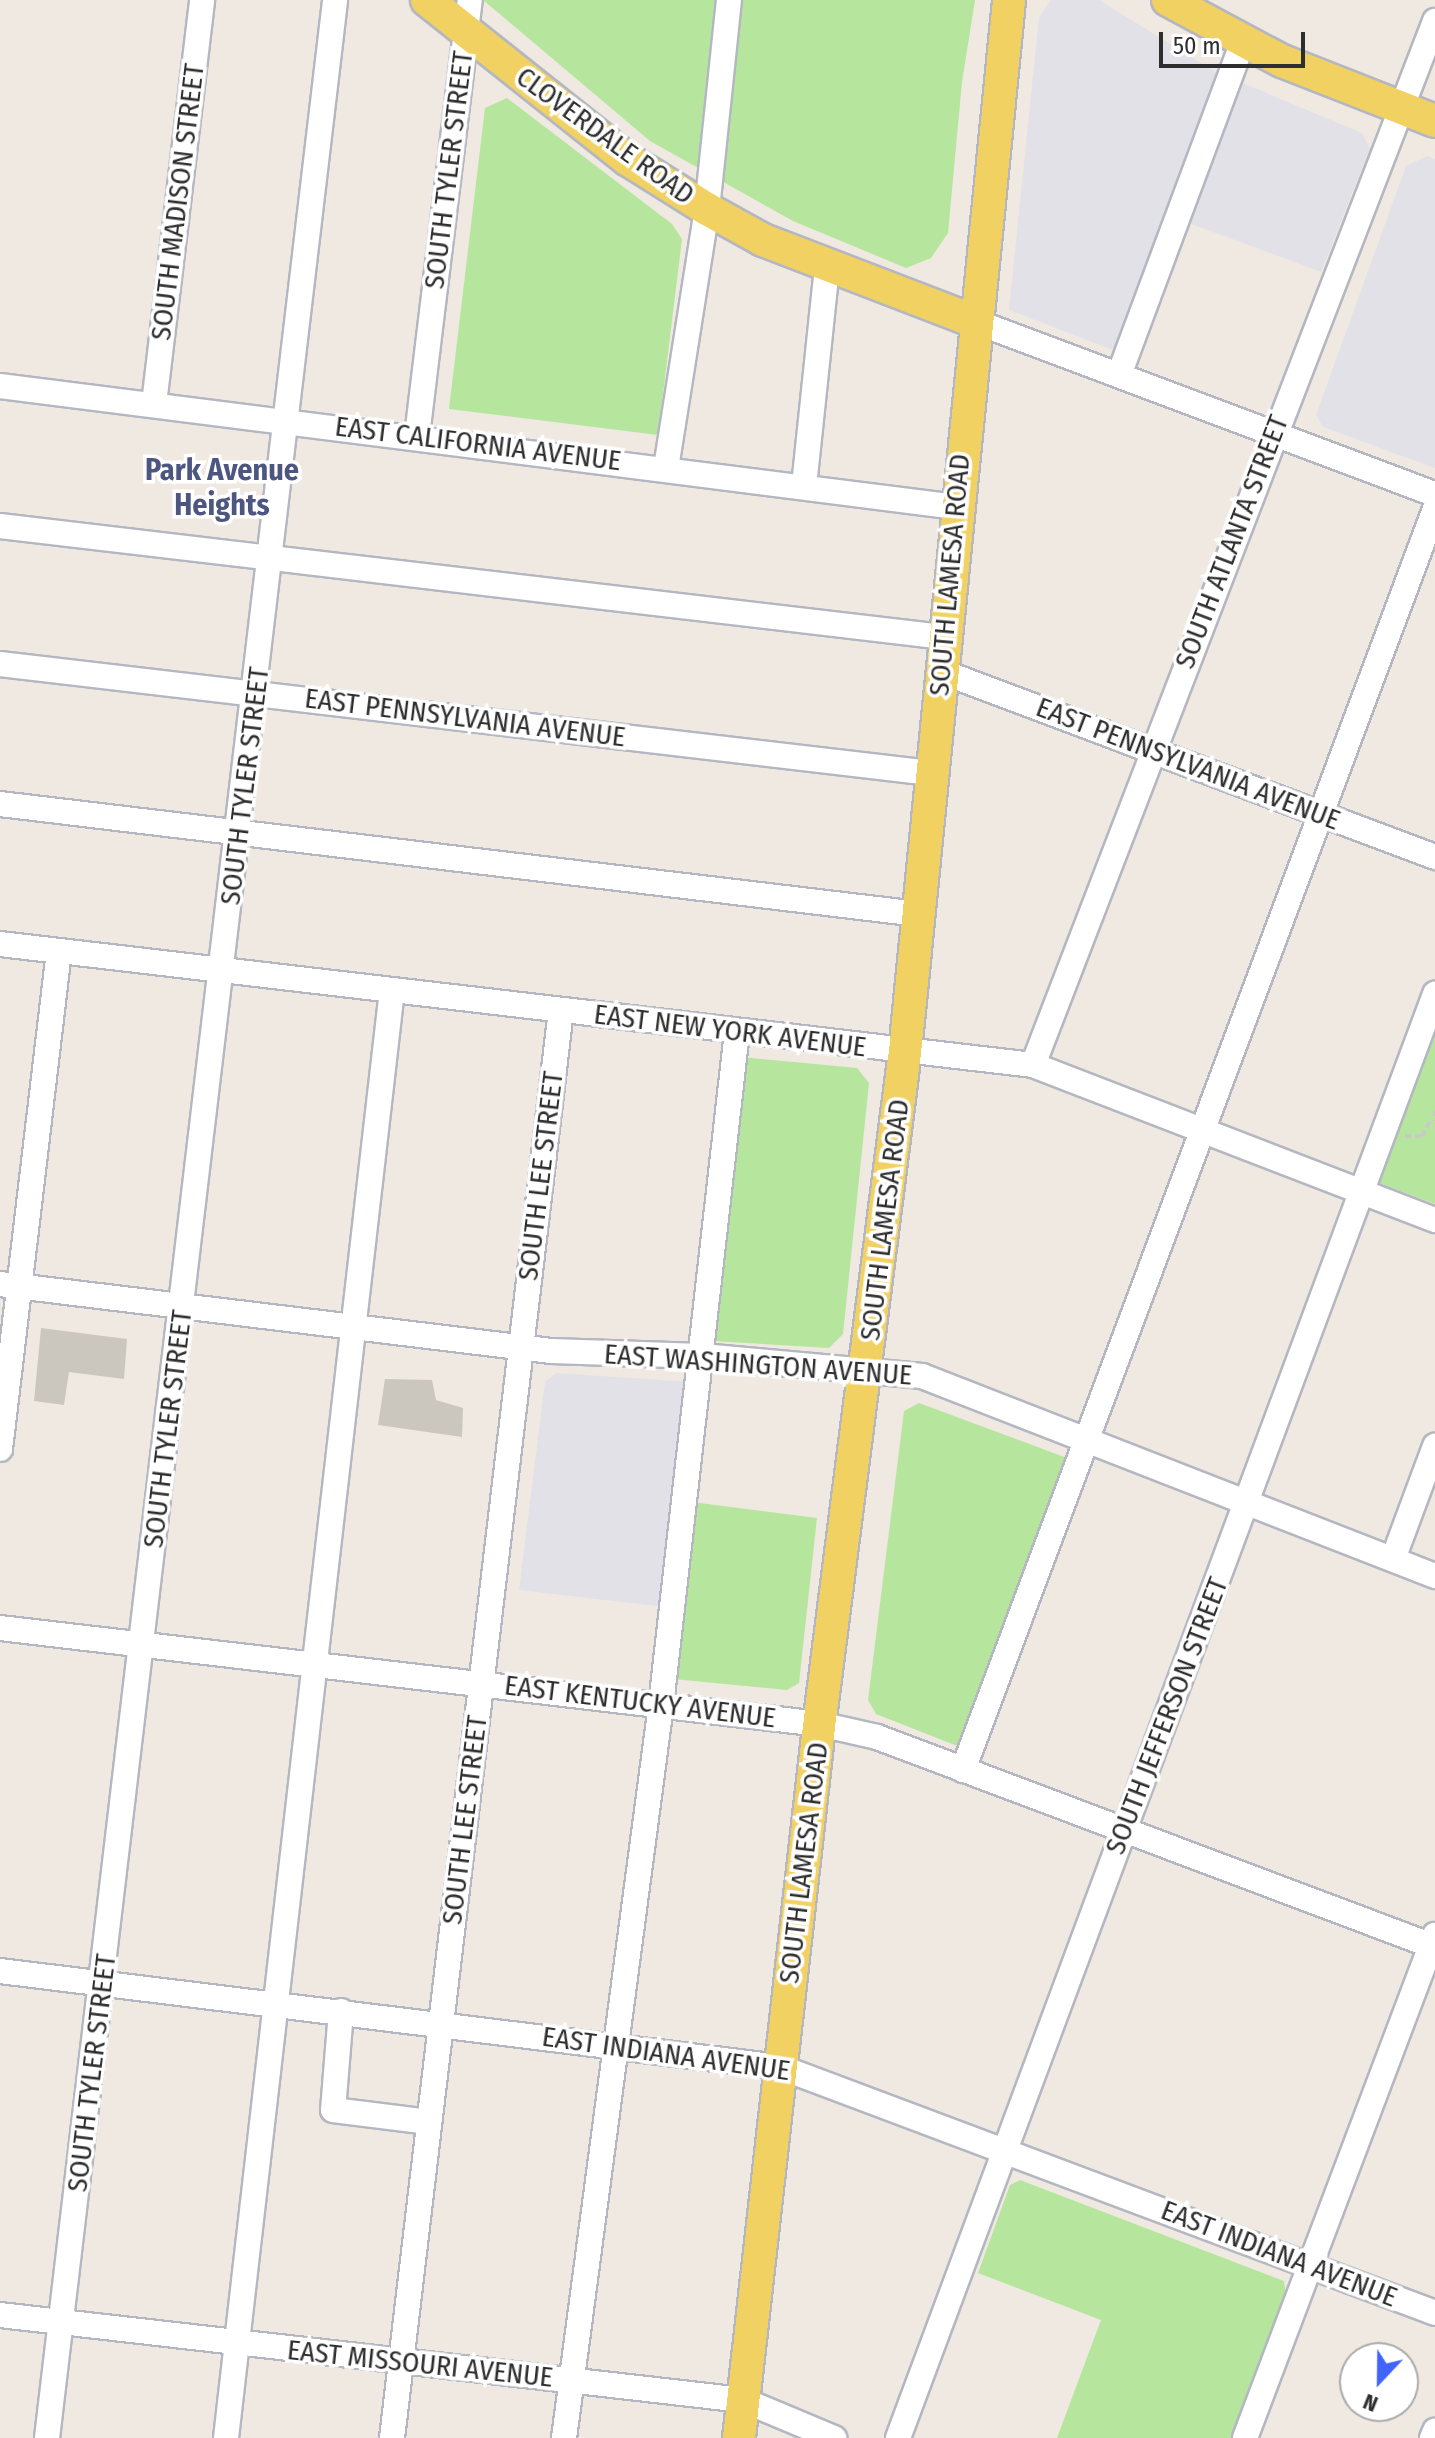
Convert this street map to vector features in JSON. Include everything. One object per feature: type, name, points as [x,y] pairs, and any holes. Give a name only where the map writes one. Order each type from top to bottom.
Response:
[{"type":"main road","name":"CLOVERDALE ROAD","points":[[427,0],[627,159],[707,209],[763,240],[974,321]]},
{"type":"main road","name":"SOUTH LAMESA ROAD","points":[[739,2438],[820,1724],[867,1372],[905,1052],[974,321],[1009,0]]},
{"type":"main road","points":[[1002,44],[1033,0]]},
{"type":"main road","points":[[1168,0],[1243,42],[1435,121]]},
{"type":"street","name":"SOUTH MADISON STREET","points":[[154,404],[202,0]]},
{"type":"street","name":"SOUTH TYLER STREET","points":[[47,2438],[224,970],[335,0]]},
{"type":"street","name":"SOUTH TYLER STREET","points":[[417,436],[470,0]]},
{"type":"street","points":[[666,468],[707,209],[729,0]]},
{"type":"street","name":"SOUTH ATLANTA STREET","points":[[1033,1065],[1273,433],[1435,22]]},
{"type":"street","points":[[1119,375],[1243,42]]},
{"type":"street","points":[[804,486],[827,266]]},
{"type":"street","points":[[974,321],[1435,494]]},
{"type":"street","name":"EAST CALIFORNIA AVENUE","points":[[0,386],[417,436],[956,507]]},
{"type":"street","points":[[963,1770],[1435,509]]},
{"type":"street","points":[[0,526],[944,637]]},
{"type":"street","name":"EAST PENNSYLVANIA AVENUE","points":[[0,664],[931,773]]},
{"type":"street","name":"EAST PENNSYLVANIA AVENUE","points":[[940,671],[1435,857]]},
{"type":"street","points":[[0,804],[918,914]]},
{"type":"street","name":"EAST NEW YORK AVENUE","points":[[0,944],[1033,1065],[1435,1220]]},
{"type":"street","points":[[0,1449],[10,1285],[59,951]]},
{"type":"street","points":[[226,2438],[392,990]]},
{"type":"street","name":"SOUTH JEFFERSON STREET","points":[[898,2438],[1435,994]]},
{"type":"street","name":"SOUTH LEE STREET","points":[[392,2438],[561,1011]]},
{"type":"street","points":[[564,2438],[613,2044],[661,1705],[737,1032]]},
{"type":"street","name":"EAST WASHINGTON AVENUE","points":[[10,1285],[520,1348],[702,1356],[922,1376],[1435,1576]]},
{"type":"street","points":[[1393,1559],[1435,1446]]},
{"type":"street","name":"EAST KENTUCKY AVENUE","points":[[0,1628],[820,1724],[877,1737],[1124,1831],[1434,1943]]},
{"type":"street","points":[[1245,2438],[1434,1943]]},
{"type":"street","name":"EAST INDIANA AVENUE","points":[[0,1971],[613,2044],[780,2067],[1435,2313]]},
{"type":"street","points":[[341,2011],[333,2110],[429,2122]]},
{"type":"street","name":"EAST MISSOURI AVENUE","points":[[0,2315],[743,2400],[834,2438]]},
{"type":"street","points":[[1432,2438],[1435,2431]]},
{"type":"path","points":[[1401,1135],[1422,1136],[1433,1120],[1435,1110]]},
{"type":"path","points":[[1397,1146],[1405,1122]]},
{"type":"shaded area","points":[[1051,0],[1099,0],[1214,71],[1362,133],[1370,148],[1321,272],[1170,216],[1121,353],[1009,310],[1039,17]]},
{"type":"shaded area","points":[[1427,156],[1435,159],[1435,468],[1323,427],[1316,415],[1406,166]]},
{"type":"shaded area","points":[[556,1373],[691,1382],[665,1607],[519,1590],[545,1382]]},
{"type":"green space","points":[[483,0],[975,0],[962,82],[948,233],[931,258],[906,268],[793,221],[650,141]]},
{"type":"green space","points":[[507,98],[672,224],[682,239],[658,435],[449,409],[485,108]]},
{"type":"green space","points":[[1435,1035],[1435,1204],[1379,1183]]},
{"type":"green space","points":[[740,1057],[857,1068],[869,1083],[843,1334],[829,1348],[712,1341]]},
{"type":"green space","points":[[919,1403],[1075,1461],[965,1749],[876,1714],[868,1700],[904,1411]]},
{"type":"green space","points":[[692,1502],[817,1518],[799,1683],[787,1690],[673,1679]]},
{"type":"green space","points":[[1020,2180],[1284,2281],[1286,2295],[1232,2438],[1057,2438],[1101,2320],[978,2273],[1010,2185]]},
{"type":"building","points":[[41,1328],[127,1339],[124,1379],[69,1372],[64,1405],[34,1401]]},
{"type":"building","points":[[385,1379],[432,1380],[436,1400],[463,1408],[462,1437],[378,1425]]},
{"type":"district","name":"Park Avenue Heights","points":[[222,487]]}]
